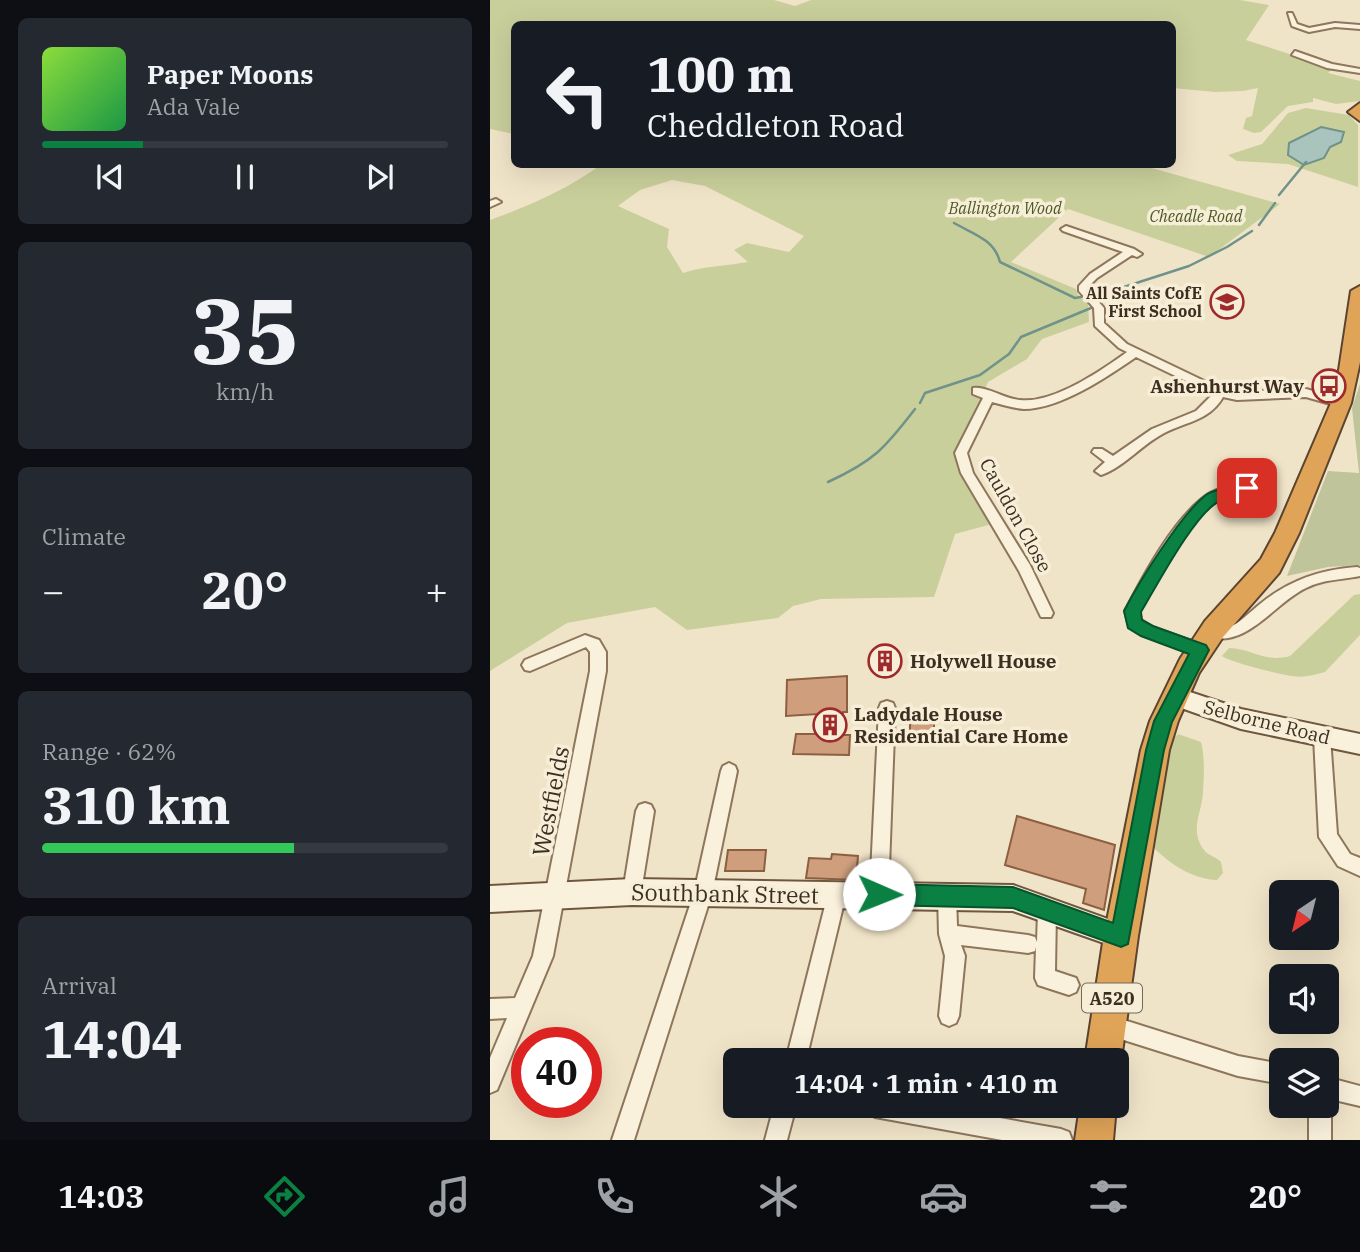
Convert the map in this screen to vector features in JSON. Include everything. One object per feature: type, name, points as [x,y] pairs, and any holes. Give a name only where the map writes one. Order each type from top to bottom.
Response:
[{"type":"highway","points":[[1360,107],[1355,112],[1360,117]]},
{"type":"highway","name":"A520","points":[[1105,1048],[1121,936],[1155,750],[1164,721],[1206,641],[1270,566],[1287,533],[1355,364],[1360,291]]},
{"type":"highway","points":[[1094,1140],[1097,1118]]},
{"type":"street","points":[[1290,14],[1294,25],[1309,30],[1335,25],[1360,27]]},
{"type":"street","points":[[1295,53],[1330,66],[1360,71]]},
{"type":"street","points":[[1063,228],[1135,253],[1087,282],[1084,291],[1099,308],[1099,324],[1106,333],[1135,352],[1220,393],[1237,396],[1306,393],[1340,402]]},
{"type":"street","name":"Cauldon Close","points":[[1046,613],[1025,569],[967,473],[961,453],[983,394],[1024,406],[1049,403],[1067,395],[1135,352]]},
{"type":"street","points":[[1101,471],[1156,432],[1206,411],[1214,405],[1220,393]]},
{"type":"street","points":[[1098,452],[1114,462]]},
{"type":"street","points":[[1254,492],[1213,497],[1200,509],[1186,526],[1132,611],[1134,623],[1147,631],[1206,641],[1236,631],[1294,584],[1307,579],[1357,572]]},
{"type":"street","name":"Westfields","points":[[490,1083],[544,956],[598,671],[598,652],[594,644],[585,641],[530,665]]},
{"type":"street","name":"Selborne Road","points":[[1175,696],[1203,708],[1241,719],[1360,744]]},
{"type":"street","points":[[879,894],[887,708]]},
{"type":"street","points":[[1322,737],[1328,837],[1344,860],[1360,867]]},
{"type":"street","points":[[623,1140],[703,893],[729,771]]},
{"type":"street","points":[[632,892],[645,811]]},
{"type":"street","name":"Southbank Street","points":[[490,900],[632,892],[1013,898],[1121,936]]},
{"type":"street","points":[[799,1048],[836,894]]},
{"type":"street","points":[[947,896],[948,934],[955,956],[949,1016]]},
{"type":"street","points":[[1047,911],[1045,978],[1069,985]]},
{"type":"street","points":[[948,934],[1028,944]]},
{"type":"street","points":[[490,1009],[522,1008]]},
{"type":"street","points":[[1108,1025],[1238,1066],[1269,1072]]},
{"type":"street","points":[[1339,1090],[1360,1096]]},
{"type":"street","points":[[776,1140],[782,1118]]},
{"type":"street","points":[[941,1118],[1061,1140]]},
{"type":"street","points":[[1320,1118],[1320,1140]]},
{"type":"green space","points":[[490,0],[774,0],[795,6],[811,0],[1240,0],[1269,5],[1246,40],[1333,68],[1328,73],[1360,81],[1360,101],[1336,104],[1313,98],[1313,102],[1288,106],[1261,132],[1254,133],[1243,129],[1246,118],[1252,116],[1258,88],[1215,92],[1176,88],[1176,21],[511,21],[511,133],[490,129]]},
{"type":"green space","points":[[1306,108],[1349,115],[1358,125],[1358,187],[1288,164],[1237,161],[1228,155],[1262,144],[1288,113]]},
{"type":"green space","points":[[596,168],[1152,168],[1280,204],[1209,257],[1068,209],[1011,262],[1076,289],[1078,295],[1088,301],[1089,322],[1042,339],[1027,359],[988,382],[955,454],[964,478],[992,524],[955,534],[934,597],[821,599],[793,606],[778,618],[687,630],[655,607],[567,623],[490,671],[490,220],[520,209],[575,182]],"holes":[[[672,180],[705,186],[804,236],[789,252],[747,243],[734,250],[748,262],[683,273],[667,247],[669,229],[618,206],[640,190]]]},
{"type":"green space","points":[[1360,384],[1360,565],[1328,567],[1287,576],[1328,471],[1359,473],[1352,408]]},
{"type":"green space","points":[[1360,594],[1360,635],[1325,672],[1292,676],[1245,665],[1222,656],[1229,648],[1265,657],[1290,656],[1354,595]]},
{"type":"green space","points":[[1178,734],[1201,742],[1204,780],[1197,835],[1206,852],[1221,862],[1223,873],[1217,880],[1182,870],[1153,847],[1172,740]]},
{"type":"water","points":[[1321,127],[1344,132],[1341,142],[1330,147],[1324,158],[1304,165],[1288,155],[1289,143]]},
{"type":"building","name":"Holywell House","points":[[898,652],[899,669],[872,670],[871,654]]},
{"type":"building","name":"Ladydale House Residential Care Home","points":[[847,676],[847,712],[843,712],[843,735],[850,735],[849,755],[793,754],[796,734],[818,734],[818,714],[786,716],[787,680]]},
{"type":"building","points":[[910,711],[934,711],[934,740],[910,740]]},
{"type":"building","points":[[1017,816],[1115,845],[1104,910],[1083,903],[1086,889],[1005,865]]},
{"type":"building","points":[[728,850],[766,850],[764,871],[725,871]]},
{"type":"building","points":[[832,854],[858,856],[856,880],[806,878],[809,858],[831,859]]},
{"type":"waterway","points":[[1279,195],[1306,162]]},
{"type":"waterway","points":[[1259,225],[1275,203]]},
{"type":"waterway","points":[[954,223],[988,242],[1000,262],[1075,298],[1081,297]]},
{"type":"waterway","points":[[1096,296],[1189,266],[1252,231]]},
{"type":"waterway","points":[[920,403],[925,393],[980,375],[1009,354],[1021,337],[1091,308]]},
{"type":"waterway","points":[[828,482],[878,452],[915,409]]},
{"type":"place","name":"All Saints CofE First School","points":[[1227,302]]},
{"type":"place","name":"Ashenhurst Way","points":[[1329,386]]},
{"type":"place","name":"Holywell House","points":[[885,661]]},
{"type":"place","name":"Ladydale House Residential Care Home","points":[[830,725]]},
{"type":"route","points":[[879,894],[1013,898],[1121,936],[1155,750],[1164,721],[1189,667],[1200,650],[1147,631],[1134,623],[1132,611],[1186,526],[1200,509],[1213,497],[1247,488]]},
{"type":"park label","name":"Ballington Wood","points":[[1005,208]]},
{"type":"park label","name":"Cheadle Road","points":[[1196,216]]}]
